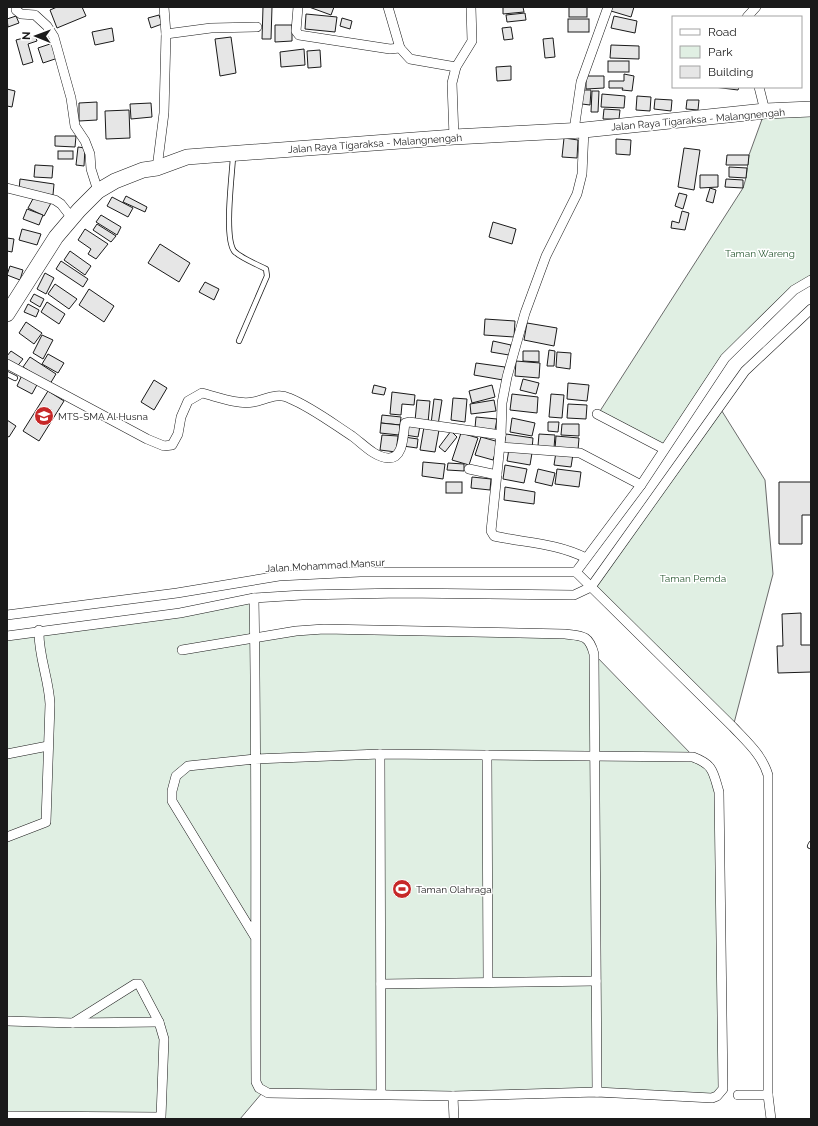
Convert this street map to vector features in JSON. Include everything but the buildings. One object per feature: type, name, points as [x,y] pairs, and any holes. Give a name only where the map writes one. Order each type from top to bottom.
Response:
[{"type":"main road","name":"Jalan Raya Tigaraksa - Malangnengah","points":[[7,314],[56,237],[72,218],[98,192],[115,181],[143,170],[157,168],[187,157],[454,137],[579,130],[766,111],[811,109]]},
{"type":"street","points":[[16,7],[16,10],[21,14],[34,15],[46,26],[54,37],[71,98],[75,126],[85,141],[90,154],[91,169],[98,192]]},
{"type":"street","points":[[157,168],[164,113],[166,34],[164,7]]},
{"type":"street","points":[[298,7],[296,31],[299,35],[375,47],[400,48]]},
{"type":"street","points":[[388,7],[400,48],[410,59],[456,67]]},
{"type":"street","points":[[454,137],[452,84],[456,67],[472,41],[470,7]]},
{"type":"street","points":[[586,558],[570,550],[546,544],[493,535],[492,531],[501,435],[503,395],[524,313],[546,256],[577,194],[582,174],[579,130],[581,82],[608,7]]},
{"type":"street","points":[[748,16],[756,7]]},
{"type":"street","points":[[166,34],[211,28],[257,27]]},
{"type":"street","points":[[759,88],[766,111]]},
{"type":"street","points":[[7,188],[41,195],[55,200],[62,204],[72,218]]},
{"type":"street","points":[[771,1119],[768,1096],[768,775],[765,765],[759,754],[576,572],[641,485],[725,358],[794,290],[811,280]]},
{"type":"street","points":[[7,636],[39,630],[180,613],[254,598],[302,595],[408,593],[574,595],[591,587],[745,371],[811,309]]},
{"type":"street","points":[[7,364],[133,432],[164,446],[172,445],[178,434],[181,417],[188,401],[202,393],[237,402],[252,403],[275,396],[289,398],[338,426],[377,455],[388,458],[394,457],[400,451],[405,423],[410,422],[501,435]]},
{"type":"street","points":[[597,414],[664,450]]},
{"type":"street","points":[[500,447],[580,453],[641,485]]},
{"type":"street","points":[[469,469],[497,475]]},
{"type":"street","name":"Jalan Mohammad Mansur","points":[[7,615],[177,593],[279,576],[360,572],[576,572]]},
{"type":"street","points":[[254,598],[255,759],[255,937],[256,1082],[259,1088],[268,1093],[453,1096],[597,1092],[712,1098],[717,1096],[723,1089],[720,792],[712,771],[706,762],[693,756],[380,754],[255,759],[188,766],[176,776],[172,790],[172,801],[255,937]]},
{"type":"street","points":[[182,650],[307,630],[361,628],[468,633],[565,634],[586,638],[591,642],[594,654],[597,1092]]},
{"type":"street","points":[[7,837],[46,822],[50,704],[49,685],[38,639],[39,630]]},
{"type":"street","points":[[7,754],[48,746]]},
{"type":"street","points":[[380,754],[381,1094]]},
{"type":"street","points":[[487,755],[488,982]]},
{"type":"street","points":[[381,984],[596,981]]},
{"type":"street","points":[[7,1116],[161,1117],[164,1039],[159,1022],[138,983],[73,1023]]},
{"type":"street","points":[[7,1021],[73,1023],[159,1022]]},
{"type":"street","points":[[738,1095],[768,1096]]},
{"type":"street","points":[[453,1096],[454,1119]]},
{"type":"lane","points":[[233,153],[228,222],[230,243],[235,252],[266,269],[267,276],[239,342]]},
{"type":"lane","points":[[7,374],[15,378]]},
{"type":"green space","name":"Taman Wareng","points":[[811,109],[811,280],[725,358],[666,447],[600,411],[743,188],[749,155],[765,111]]},
{"type":"green space","name":"Taman Pemda","points":[[720,408],[765,480],[773,574],[733,727],[591,587]]},
{"type":"green space","name":"Taman Olahraga","points":[[254,598],[254,637],[291,632],[583,636],[594,654],[693,756],[706,761],[719,792],[723,1083],[712,1098],[262,1093],[240,1119],[7,1119],[7,636]]},
{"type":"place","name":"MTS-SMA Al Husna","points":[[44,416]]},
{"type":"place","name":"Taman Olahraga","points":[[402,889]]}]
